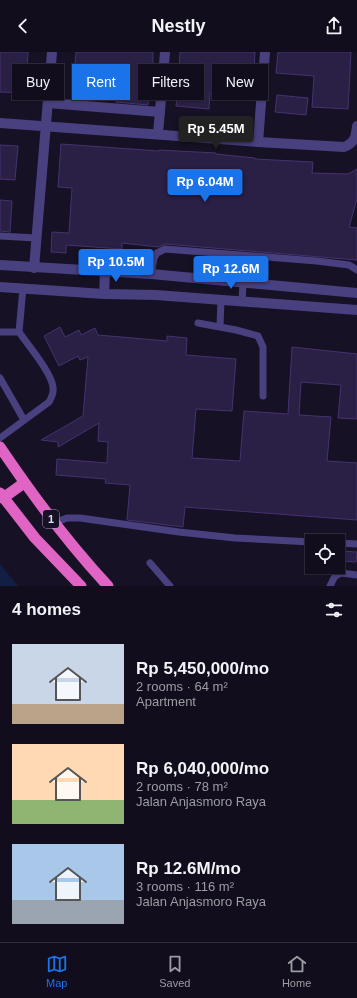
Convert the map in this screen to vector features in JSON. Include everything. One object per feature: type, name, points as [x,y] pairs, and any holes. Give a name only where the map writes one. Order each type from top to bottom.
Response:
[{"type":"highway","name":"1","points":[[0,447],[24,483],[54,523],[108,586]]},
{"type":"highway","points":[[2,495],[24,483]]},
{"type":"highway","name":"1","points":[[2,495],[35,538],[80,586]]},
{"type":"street","points":[[34,268],[52,52]]},
{"type":"street","points":[[158,134],[165,52]]},
{"type":"street","points":[[258,142],[265,52]]},
{"type":"street","points":[[48,102],[160,112]]},
{"type":"street","points":[[0,123],[344,147],[351,144],[356,138],[357,126]]},
{"type":"street","points":[[0,265],[151,274],[357,293]]},
{"type":"street","points":[[104,294],[105,272]]},
{"type":"street","points":[[0,286],[104,294],[156,295],[357,310]]},
{"type":"lane","points":[[0,236],[36,238]]},
{"type":"lane","points":[[151,274],[154,258],[157,253],[166,249],[343,264],[349,265],[357,270]]},
{"type":"lane","points":[[241,256],[243,283],[242,302]]},
{"type":"lane","points":[[0,438],[49,402],[53,395],[53,386],[43,365],[19,332],[23,288]]},
{"type":"lane","points":[[220,326],[221,300]]},
{"type":"lane","points":[[198,323],[220,326],[258,336],[263,347],[263,396]]},
{"type":"lane","points":[[0,332],[19,332]]},
{"type":"lane","points":[[0,378],[24,420]]},
{"type":"lane","points":[[54,523],[67,518],[80,518],[179,532],[235,538],[305,542]]},
{"type":"lane","points":[[345,543],[357,544]]},
{"type":"lane","points":[[150,563],[170,586]]},
{"type":"lane","points":[[330,586],[335,576],[341,573],[357,575]]},
{"type":"water","points":[[0,564],[18,586],[0,586]]},
{"type":"building","points":[[0,52],[28,52],[27,64],[12,64],[12,92],[0,92]]},
{"type":"building","points":[[76,52],[153,52],[153,64],[138,64],[138,100],[148,100],[148,105],[116,102],[116,100],[130,100],[130,64],[75,64]]},
{"type":"building","points":[[180,52],[255,52],[254,64],[212,64],[212,93],[210,93],[209,109],[176,106],[177,100],[204,100],[204,64],[179,64]]},
{"type":"building","points":[[278,52],[351,52],[348,109],[312,107],[314,76],[276,73]]},
{"type":"building","points":[[277,95],[308,98],[306,115],[275,112]]},
{"type":"building","points":[[61,144],[159,151],[216,153],[255,159],[313,162],[312,173],[348,174],[357,169],[357,199],[349,227],[357,228],[357,260],[165,244],[158,247],[122,243],[122,249],[66,245],[66,253],[51,252],[52,232],[69,233],[72,188],[58,187]]},
{"type":"building","points":[[0,145],[18,146],[15,180],[0,179]]},
{"type":"building","points":[[0,200],[12,201],[10,232],[0,231]]},
{"type":"building","points":[[60,327],[65,337],[79,330],[81,335],[95,328],[98,335],[167,341],[167,336],[187,338],[186,355],[236,359],[232,411],[196,409],[192,458],[240,461],[244,411],[288,414],[292,347],[357,354],[357,419],[338,418],[341,385],[301,382],[299,415],[331,417],[327,461],[357,463],[357,520],[185,507],[183,527],[127,520],[130,485],[105,483],[106,479],[56,475],[57,459],[107,463],[108,442],[98,441],[99,423],[58,447],[58,442],[41,440],[83,416],[88,357],[80,360],[78,356],[59,366],[44,336]]},
{"type":"building","points":[[345,551],[357,552],[356,562],[345,561]]}]
